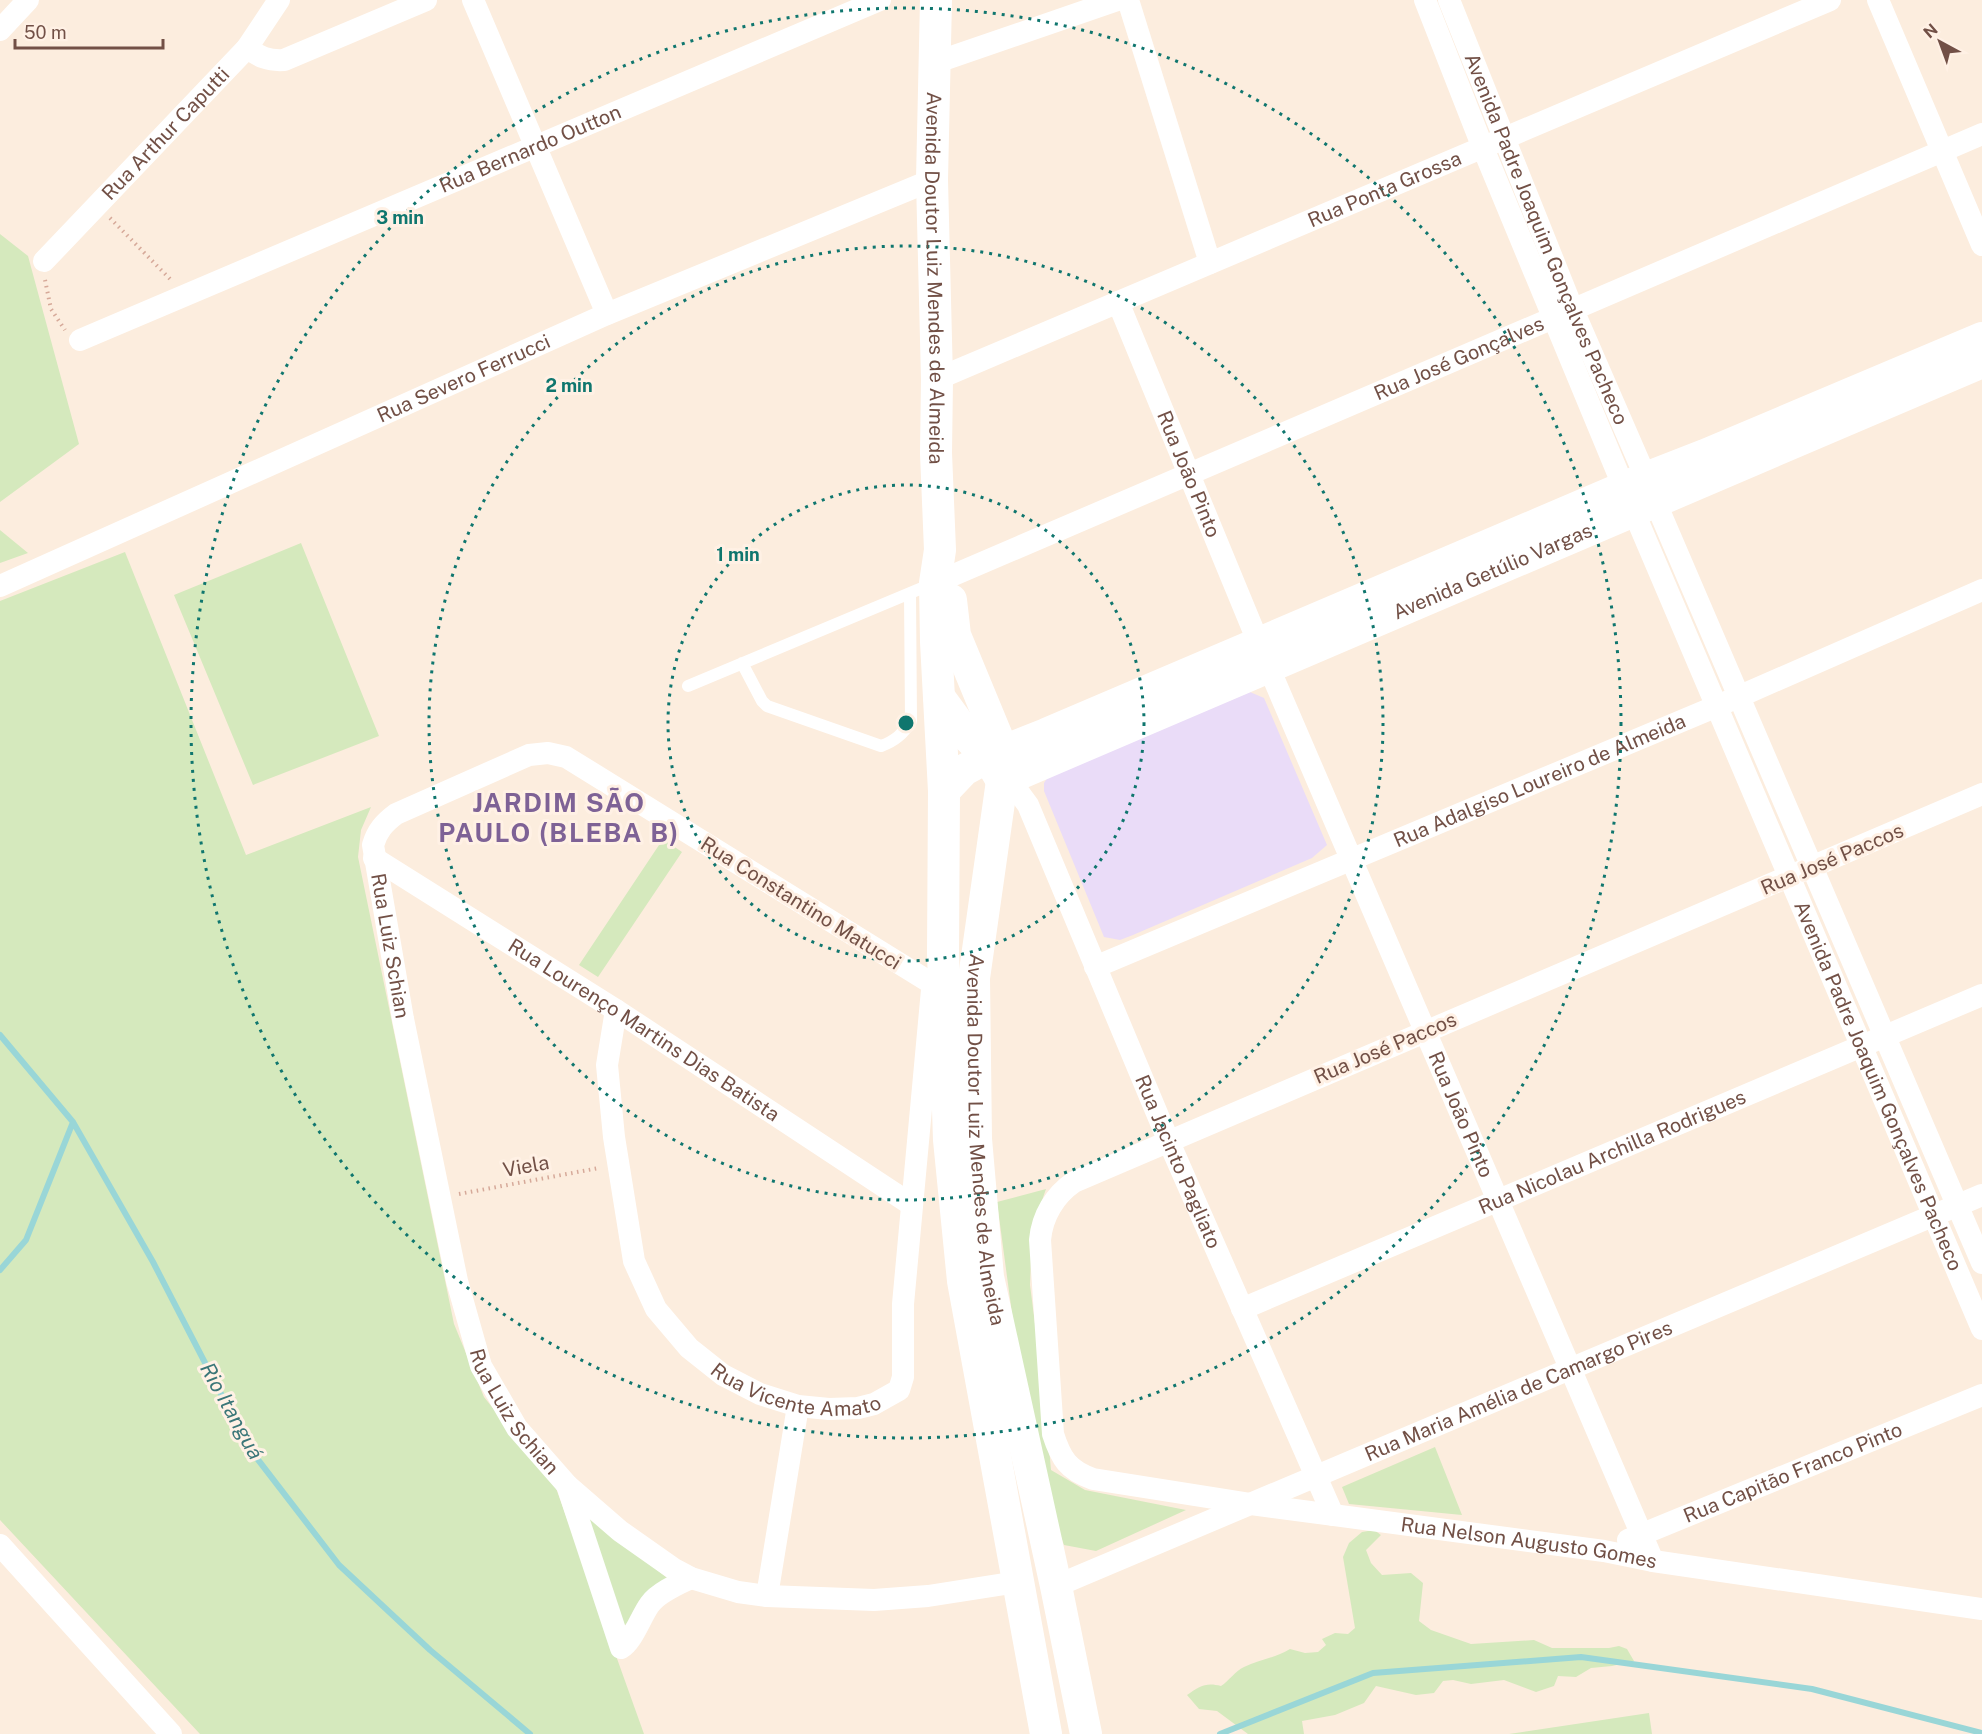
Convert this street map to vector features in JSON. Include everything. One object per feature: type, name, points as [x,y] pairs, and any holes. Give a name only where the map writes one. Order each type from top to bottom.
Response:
[{"type":"main road","name":"Avenida Doutor Luiz Mendes de Almeida","points":[[936,2],[932,180],[937,379],[933,576],[944,791],[943,953],[936,1027],[963,1281],[1046,1734]]},
{"type":"main road","name":"Avenida Getúlio Vargas","points":[[1639,494],[1706,455],[1982,338]]},
{"type":"main road","name":"Avenida Getúlio Vargas","points":[[944,791],[964,770],[998,774],[1639,494],[1982,362]]},
{"type":"main road","name":"Avenida Doutor Luiz Mendes de Almeida","points":[[933,576],[955,635],[998,774],[974,978],[976,1139],[988,1277],[1086,1734]]},
{"type":"main road","points":[[939,697],[998,774]]},
{"type":"street","points":[[0,30],[28,0]]},
{"type":"street","name":"Rua Arthur Caputti","points":[[44,261],[247,48],[279,0]]},
{"type":"street","points":[[247,48],[261,58],[271,61],[284,60],[426,0]]},
{"type":"street","points":[[473,0],[607,314]]},
{"type":"street","name":"Rua Bernardo Outton","points":[[80,340],[880,0]]},
{"type":"street","points":[[934,63],[1117,0]]},
{"type":"street","points":[[1128,0],[1210,263]]},
{"type":"street","name":"Avenida Padre Joaquim Gonçalves Pacheco","points":[[1425,0],[1493,143],[1639,494],[1716,705],[1982,1329]]},
{"type":"street","name":"Avenida Padre Joaquim Gonçalves Pacheco","points":[[1449,0],[1493,143]]},
{"type":"street","name":"Rua Ponta Grossa","points":[[937,379],[1830,0]]},
{"type":"street","points":[[1878,0],[1982,245]]},
{"type":"street","name":"Rua José Gonçalves","points":[[933,576],[1189,474],[1982,134]]},
{"type":"street","name":"Rua Severo Ferrucci","points":[[0,586],[607,314],[932,180]]},
{"type":"street","name":"Rua João Pinto","points":[[1118,302],[1264,656],[1653,1561]]},
{"type":"street","name":"Avenida Padre Joaquim Gonçalves Pacheco","points":[[1639,494],[1738,696],[1982,1263]]},
{"type":"street","name":"Rua Adalgiso Loureiro de Almeida","points":[[1095,967],[1738,696],[1982,590]]},
{"type":"street","name":"Rua Constantino Matucci","points":[[374,858],[373,845],[377,833],[384,823],[396,813],[529,755],[557,754],[566,757],[931,983]]},
{"type":"street","name":"Rua Jacinto Pagliato","points":[[998,774],[1017,790],[1028,805],[1169,1142],[1333,1515]]},
{"type":"street","name":"Rua José Paccos","points":[[1077,1473],[1058,1450],[1053,1434],[1040,1240],[1041,1231],[1056,1197],[1074,1182],[1982,794]]},
{"type":"street","name":"Rua Lourenço Martins Dias Batista","points":[[374,858],[616,1010],[912,1205]]},
{"type":"street","name":"Rua Luiz Schian","points":[[374,858],[403,1019],[457,1281],[481,1366],[517,1428],[567,1485],[620,1531],[674,1569],[691,1578],[738,1592],[767,1596],[874,1600],[928,1596],[1017,1582]]},
{"type":"street","name":"Rua Vicente Amato","points":[[616,1010],[607,1065],[618,1165],[634,1261],[656,1309],[689,1348],[723,1375],[760,1394],[798,1406],[829,1409],[858,1408],[874,1404],[899,1390],[903,1377],[903,1304],[912,1205],[936,1027],[931,983],[943,953]]},
{"type":"street","name":"Rua Nicolau Archilla Rodrigues","points":[[1242,1309],[1982,995]]},
{"type":"street","name":"Rua Maria Amélia de Camargo Pires","points":[[1056,1587],[1982,1195]]},
{"type":"street","name":"Rua Capitão Franco Pinto","points":[[1604,1551],[1982,1395]]},
{"type":"street","points":[[767,1596],[798,1406]]},
{"type":"street","name":"Rua Nelson Augusto Gomes","points":[[1077,1473],[1093,1479],[1251,1504],[1604,1551],[1653,1561],[1982,1608]]},
{"type":"street","points":[[567,1485],[621,1648],[627,1644],[652,1601],[675,1585],[691,1578]]},
{"type":"street","points":[[0,1545],[171,1734]]},
{"type":"street","points":[[1959,1605],[1982,1595]]},
{"type":"lane","points":[[742,663],[762,701],[767,706],[881,746],[891,742],[903,733],[911,722],[933,576]]},
{"type":"lane","points":[[688,686],[933,576]]},
{"type":"path","points":[[97,204],[186,295]]},
{"type":"path","points":[[44,261],[45,286],[51,309],[65,330],[80,340]]},
{"type":"path","name":"Viela","points":[[440,1197],[618,1165]]},
{"type":"shaded area","points":[[1250,692],[1264,698],[1327,845],[1312,858],[1133,935],[1120,940],[1104,937],[1044,791],[1044,783],[1048,777]]},
{"type":"green space","points":[[0,234],[28,256],[79,444],[0,502]]},
{"type":"green space","points":[[0,530],[28,553],[0,563]]},
{"type":"green space","points":[[301,543],[379,736],[253,785],[174,595]]},
{"type":"green space","points":[[125,552],[246,855],[371,807],[361,830],[358,857],[454,1324],[484,1397],[556,1488],[644,1734],[200,1734],[0,1520],[0,601]]},
{"type":"green space","points":[[663,839],[682,852],[598,977],[579,965]]},
{"type":"green space","points":[[1046,1189],[1032,1229],[1030,1285],[1051,1470],[1085,1490],[1186,1510],[1096,1551],[1064,1545],[1036,1468],[1015,1336],[997,1202]]},
{"type":"green space","points":[[1435,1447],[1462,1515],[1349,1504],[1342,1487]]},
{"type":"green space","points":[[582,1510],[671,1581],[620,1630]]},
{"type":"green space","points":[[1374,1530],[1381,1535],[1366,1550],[1371,1563],[1382,1575],[1411,1573],[1423,1583],[1419,1621],[1431,1630],[1471,1644],[1534,1640],[1552,1648],[1619,1646],[1627,1649],[1634,1661],[1591,1668],[1576,1677],[1558,1676],[1554,1686],[1536,1692],[1504,1680],[1471,1684],[1453,1680],[1443,1681],[1434,1693],[1416,1695],[1376,1686],[1364,1703],[1335,1715],[1302,1721],[1304,1734],[1248,1734],[1217,1711],[1199,1709],[1187,1695],[1200,1687],[1211,1684],[1221,1686],[1244,1667],[1290,1649],[1305,1653],[1318,1652],[1326,1645],[1322,1639],[1335,1633],[1348,1634],[1355,1628],[1343,1557],[1349,1543],[1362,1532]]},
{"type":"green space","points":[[1649,1713],[1652,1734],[1509,1734]]},
{"type":"waterway","name":"Rio Itanguá","points":[[0,1035],[73,1122],[153,1262],[249,1448],[339,1565],[430,1650],[530,1734]]},
{"type":"waterway","points":[[0,1270],[26,1240],[73,1122]]},
{"type":"waterway","points":[[1220,1734],[1373,1673],[1581,1657],[1812,1689],[1982,1733]]},
{"type":"district","name":"JARDIM SÃO PAULO (BLEBA B)","points":[[559,817]]}]
